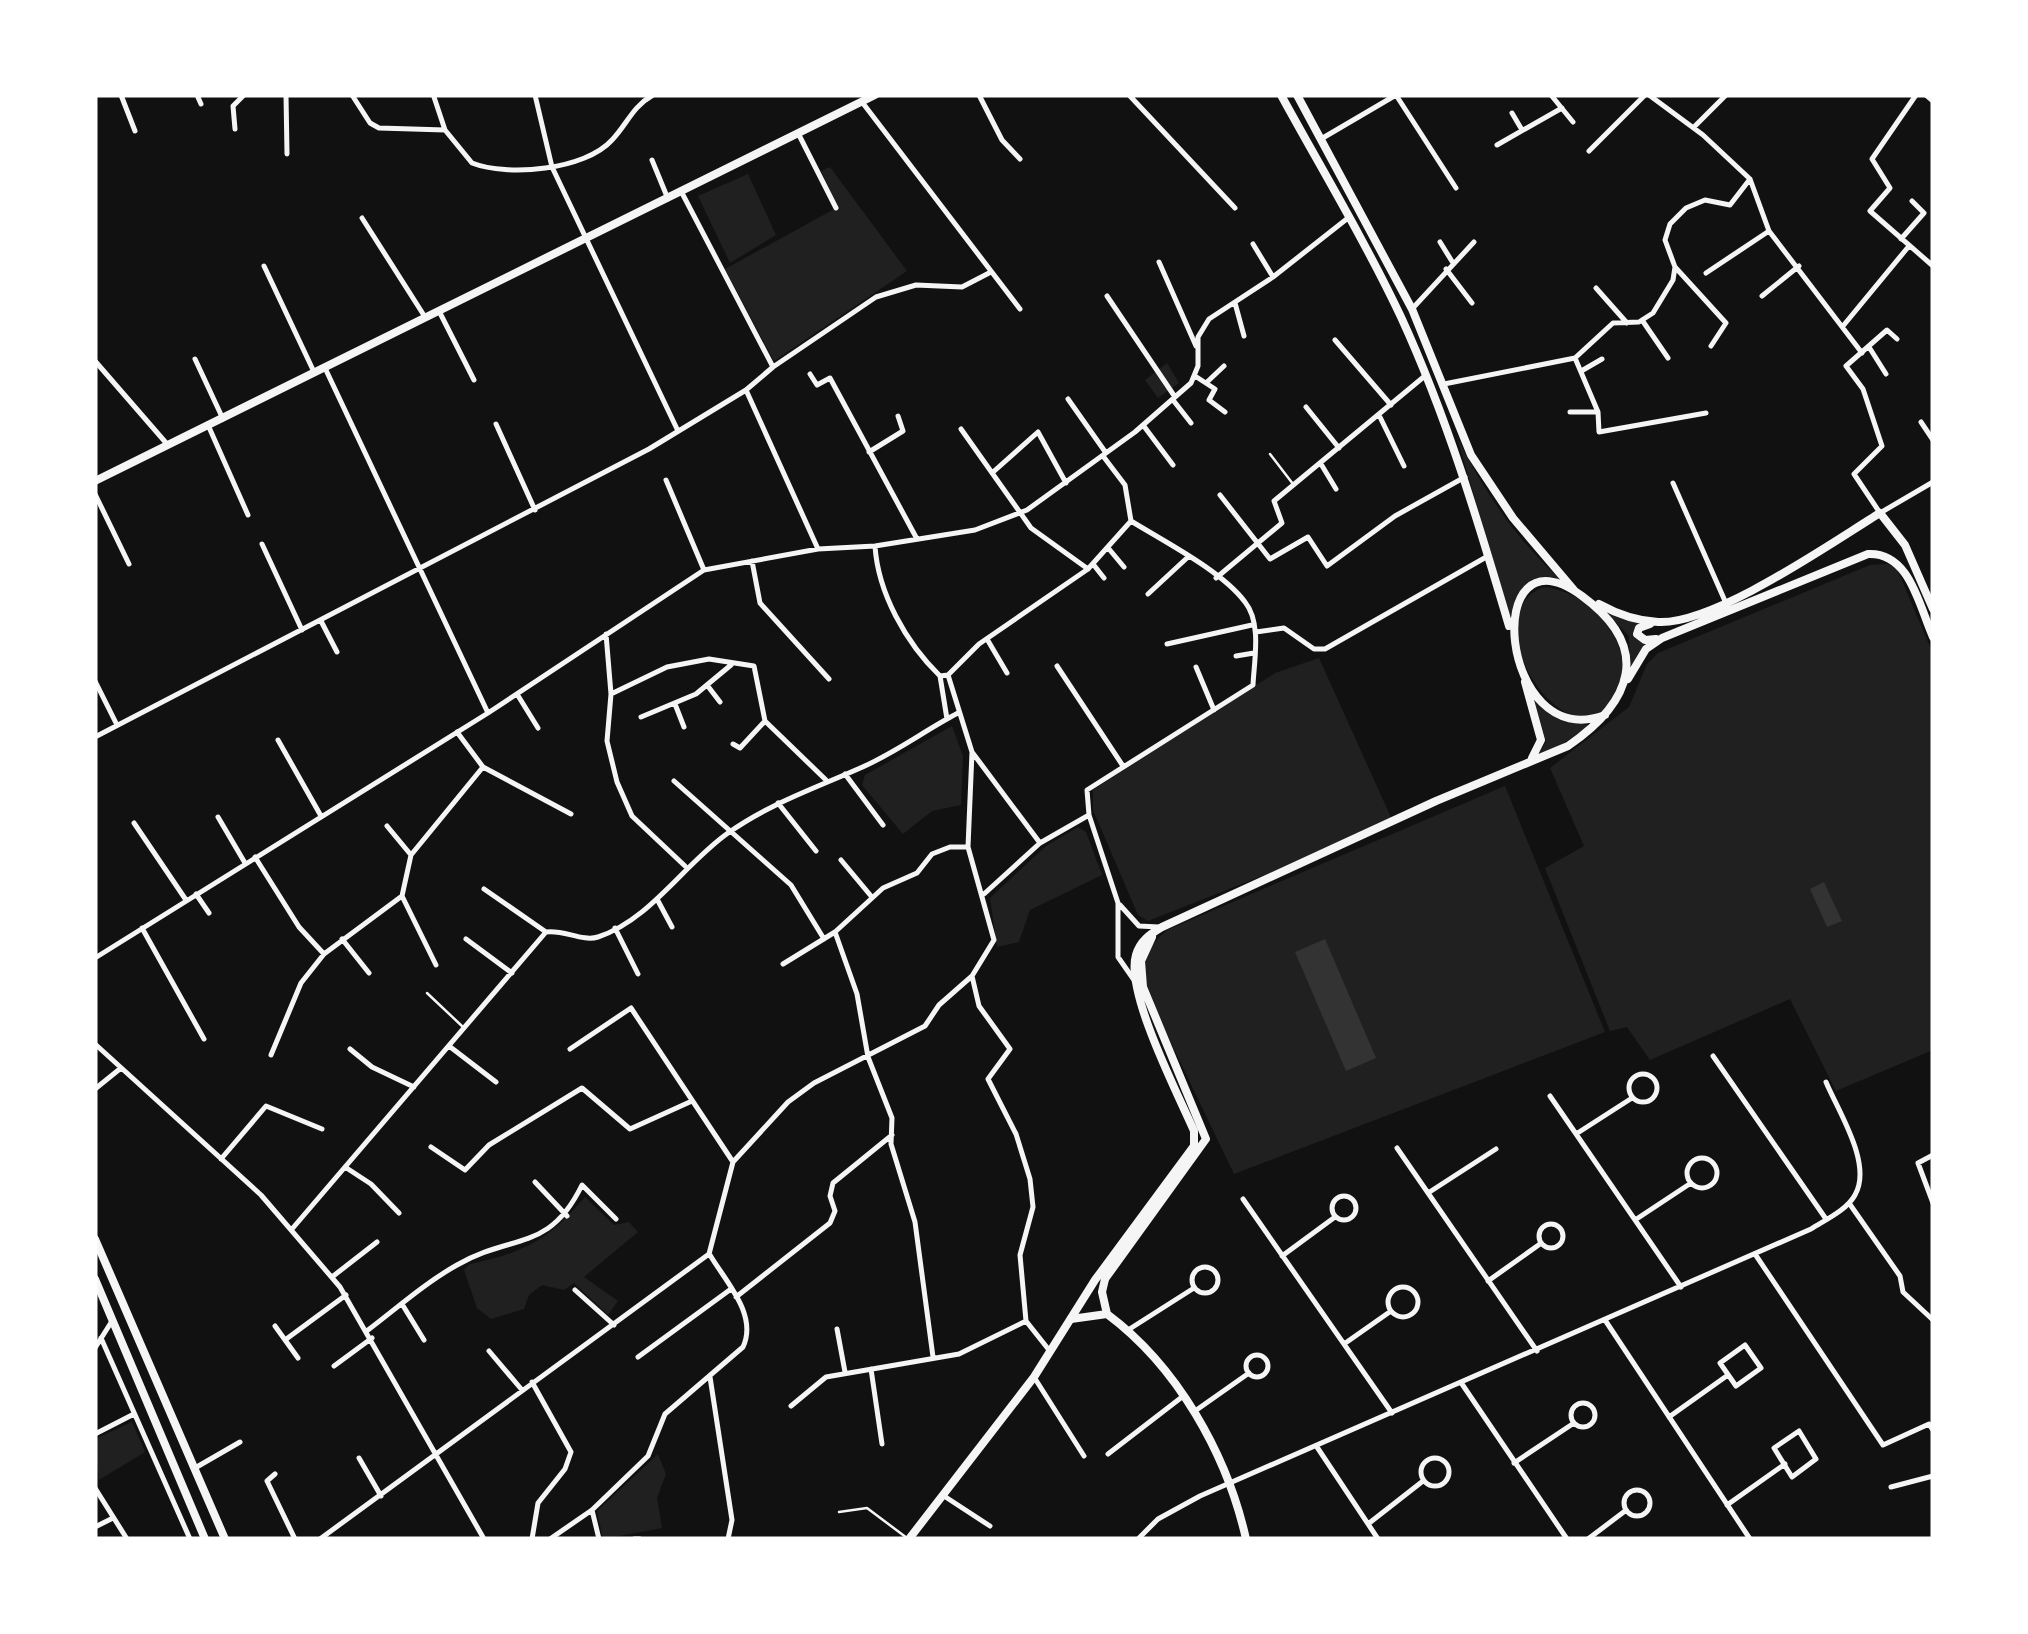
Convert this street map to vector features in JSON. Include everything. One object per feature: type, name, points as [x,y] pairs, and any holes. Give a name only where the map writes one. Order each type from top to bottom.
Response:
[{"type":"main road","points":[[95,481],[875,95]]},
{"type":"main road","points":[[1281,95],[1348,218],[1426,376],[1465,477],[1541,740],[1530,761]]},
{"type":"main road","points":[[1297,95],[1412,309],[1471,455],[1492,488],[1576,592],[1620,635],[1627,660],[1624,688]]},
{"type":"main road","points":[[1662,638],[1645,640],[1636,634],[1639,628],[1725,601],[1776,579],[1880,513],[1906,544],[1933,609]]},
{"type":"main road","points":[[909,1539],[1034,1376],[1194,1146],[1196,1137],[1134,980],[1136,953],[1148,935],[1568,746],[1616,704],[1646,649],[1662,638],[1868,554],[1880,553],[1900,564],[1933,637]]},
{"type":"main road","points":[[1510,630],[1517,606],[1531,587],[1554,583],[1609,610],[1659,622]]},
{"type":"main road","points":[[1524,678],[1561,715],[1579,720],[1605,715]]},
{"type":"main road","points":[[1162,927],[1150,940],[1142,960],[1143,986],[1206,1139],[1105,1279],[1102,1292],[1107,1314],[1128,1330],[1192,1413],[1230,1484],[1246,1539]]},
{"type":"main road","points":[[95,1238],[224,1539]]},
{"type":"main road","points":[[95,1278],[99,1300],[112,1321],[205,1539]]},
{"type":"main road","points":[[1071,1318],[1107,1314]]},
{"type":"street","points":[[122,95],[135,131]]},
{"type":"street","points":[[197,95],[201,104]]},
{"type":"street","points":[[236,128],[233,106],[244,95]]},
{"type":"street","points":[[286,95],[287,154]]},
{"type":"street","points":[[352,95],[370,123],[380,128],[446,130]]},
{"type":"street","points":[[534,95],[552,167],[678,432]]},
{"type":"street","points":[[434,97],[446,130],[464,156],[482,167],[552,167],[595,153],[615,138],[637,104],[654,95]]},
{"type":"street","points":[[980,95],[1002,140],[1020,159]]},
{"type":"street","points":[[1129,95],[1236,208]]},
{"type":"street","points":[[1320,139],[1396,95],[1456,188]]},
{"type":"street","points":[[1550,95],[1573,122]]},
{"type":"street","points":[[1589,151],[1647,95],[1694,127],[1750,178],[1769,231],[1862,352]]},
{"type":"street","points":[[1694,127],[1726,95]]},
{"type":"street","points":[[1916,95],[1872,160],[1890,188],[1870,211],[1933,266]]},
{"type":"street","points":[[1926,95],[1933,101]]},
{"type":"street","points":[[862,102],[1020,308]]},
{"type":"street","points":[[1497,145],[1562,108]]},
{"type":"street","points":[[1512,113],[1522,130]]},
{"type":"street","points":[[799,134],[836,208]]},
{"type":"street","points":[[652,160],[668,199]]},
{"type":"street","points":[[1711,346],[1726,323],[1674,267],[1665,240],[1670,224],[1696,203],[1711,200],[1730,205],[1750,178]]},
{"type":"street","points":[[682,192],[772,366]]},
{"type":"street","points":[[1901,240],[1924,212],[1912,201]]},
{"type":"street","points":[[362,218],[425,318]]},
{"type":"street","points":[[95,958],[488,713],[704,570],[818,549],[875,546],[974,530],[1020,514],[1105,454],[1174,398],[1195,376],[1202,328],[1348,218]]},
{"type":"street","points":[[1706,273],[1769,231]]},
{"type":"street","points":[[1440,242],[1449,266],[1472,303]]},
{"type":"street","points":[[1412,309],[1474,242]]},
{"type":"street","points":[[1253,244],[1274,277]]},
{"type":"street","points":[[1843,326],[1909,246]]},
{"type":"street","points":[[1159,262],[1197,349]]},
{"type":"street","points":[[264,266],[314,373]]},
{"type":"street","points":[[1762,296],[1799,266]]},
{"type":"street","points":[[1444,384],[1575,358],[1613,323],[1642,320],[1664,300],[1674,267]]},
{"type":"street","points":[[95,736],[421,570],[678,432],[746,390],[772,366],[876,297],[916,285],[962,287],[992,272]]},
{"type":"street","points":[[1596,288],[1627,323]]},
{"type":"street","points":[[1106,296],[1191,423]]},
{"type":"street","points":[[1235,302],[1244,336]]},
{"type":"street","points":[[439,311],[474,380]]},
{"type":"street","points":[[1642,320],[1668,358]]},
{"type":"street","points":[[1897,340],[1887,330],[1846,366],[1863,388],[1882,446],[1854,474],[1880,513],[1933,482]]},
{"type":"street","points":[[1335,340],[1391,405]]},
{"type":"street","points":[[1869,346],[1886,374]]},
{"type":"street","points":[[195,358],[224,419]]},
{"type":"street","points":[[1575,358],[1598,412],[1600,432],[1706,414]]},
{"type":"street","points":[[1582,370],[1602,358]]},
{"type":"street","points":[[95,361],[168,444]]},
{"type":"street","points":[[1206,382],[1224,366]]},
{"type":"street","points":[[325,368],[488,713]]},
{"type":"street","points":[[1195,376],[1215,390],[1209,400],[1225,412]]},
{"type":"street","points":[[1216,578],[1282,522],[1272,504],[1426,376]]},
{"type":"street","points":[[817,385],[830,378],[917,540]]},
{"type":"street","points":[[746,390],[818,549]]},
{"type":"street","points":[[940,676],[948,675],[987,639],[1091,567],[1131,521],[1125,484],[1068,399]]},
{"type":"street","points":[[1306,406],[1340,448]]},
{"type":"street","points":[[1570,412],[1598,412]]},
{"type":"street","points":[[1379,414],[1404,466]]},
{"type":"street","points":[[869,452],[903,431],[898,416]]},
{"type":"street","points":[[1920,422],[1933,440]]},
{"type":"street","points":[[496,424],[535,510]]},
{"type":"street","points":[[1143,425],[1173,465]]},
{"type":"street","points":[[208,426],[248,516]]},
{"type":"street","points":[[961,429],[1031,528],[1104,578]]},
{"type":"street","points":[[992,473],[1038,432],[1066,483]]},
{"type":"street","points":[[1321,464],[1336,489]]},
{"type":"street","points":[[1220,495],[1256,546],[1270,559],[1308,537],[1329,566],[1395,516],[1465,477]]},
{"type":"street","points":[[666,480],[704,570]]},
{"type":"street","points":[[1674,483],[1725,601]]},
{"type":"street","points":[[95,494],[129,564]]},
{"type":"street","points":[[1131,521],[1188,557],[1246,602],[1254,628],[1253,685],[1087,790],[1089,815],[1118,903],[1118,957],[1134,980]]},
{"type":"street","points":[[262,544],[302,630]]},
{"type":"street","points":[[875,546],[876,570],[902,627],[940,676],[947,718]]},
{"type":"street","points":[[1109,549],[1124,567]]},
{"type":"street","points":[[1167,644],[1254,628],[1290,629],[1314,649],[1325,649],[1488,556]]},
{"type":"street","points":[[1148,594],[1188,557]]},
{"type":"street","points":[[752,561],[760,603],[828,679]]},
{"type":"street","points":[[321,621],[337,652]]},
{"type":"street","points":[[606,634],[611,694],[607,741],[617,782],[632,816],[685,866]]},
{"type":"street","points":[[987,639],[1007,672]]},
{"type":"street","points":[[1236,656],[1254,654]]},
{"type":"street","points":[[611,694],[667,667],[709,659],[730,665],[749,664],[758,671],[761,712],[766,720],[826,780]]},
{"type":"street","points":[[641,717],[675,704],[707,685],[730,665]]},
{"type":"street","points":[[1058,666],[1123,766]]},
{"type":"street","points":[[1196,667],[1214,710]]},
{"type":"street","points":[[948,675],[972,752],[1040,843]]},
{"type":"street","points":[[95,681],[117,725]]},
{"type":"street","points":[[707,685],[720,702]]},
{"type":"street","points":[[517,694],[538,728]]},
{"type":"street","points":[[675,704],[684,726]]},
{"type":"street","points":[[484,889],[546,932],[594,938],[648,909],[685,866],[730,832],[778,803],[844,774],[958,713]]},
{"type":"street","points":[[733,744],[740,748],[766,720]]},
{"type":"street","points":[[457,732],[483,768],[571,814]]},
{"type":"street","points":[[278,740],[322,816]]},
{"type":"street","points":[[320,1539],[709,1254],[732,1162],[788,1102],[814,1083],[925,1026],[940,1004],[972,976],[994,940],[968,847],[972,752]]},
{"type":"street","points":[[436,965],[402,896],[411,855],[483,768]]},
{"type":"street","points":[[844,774],[884,825]]},
{"type":"street","points":[[674,782],[791,884],[824,939]]},
{"type":"street","points":[[778,803],[816,851]]},
{"type":"street","points":[[984,894],[1040,843],[1089,815]]},
{"type":"street","points":[[218,817],[246,863]]},
{"type":"street","points":[[134,823],[186,900]]},
{"type":"street","points":[[387,826],[411,855]]},
{"type":"street","points":[[783,964],[835,932],[872,896],[917,873],[932,854],[968,847]]},
{"type":"street","points":[[255,857],[299,926],[324,954]]},
{"type":"street","points":[[841,860],[872,896]]},
{"type":"street","points":[[196,894],[209,913]]},
{"type":"street","points":[[271,1055],[301,983],[324,954],[402,896]]},
{"type":"street","points":[[657,898],[672,927]]},
{"type":"street","points":[[1118,903],[1139,926],[1162,927]]},
{"type":"street","points":[[142,928],[204,1039]]},
{"type":"street","points":[[616,928],[638,974]]},
{"type":"street","points":[[292,1229],[546,932]]},
{"type":"street","points":[[835,932],[857,994],[868,1057],[895,1134],[891,1144],[915,1222],[933,1357]]},
{"type":"street","points":[[466,938],[512,973]]},
{"type":"street","points":[[342,939],[369,973]]},
{"type":"street","points":[[972,976],[979,1006],[1010,1049],[988,1079],[1016,1134],[1030,1179],[1033,1207],[1020,1255],[1026,1321],[1050,1350]]},
{"type":"street","points":[[570,1049],[631,1008],[732,1162]]},
{"type":"street","points":[[95,1044],[221,1159],[292,1229],[332,1277],[368,1330],[435,1458],[484,1539]]},
{"type":"street","points":[[449,1046],[496,1082]]},
{"type":"street","points":[[350,1049],[372,1067],[414,1086]]},
{"type":"street","points":[[1713,1056],[1826,1218]]},
{"type":"street","points":[[95,1089],[120,1068]]},
{"type":"street","points":[[1576,1134],[1632,1098],[1652,1100],[1656,1094],[1655,1080],[1638,1074],[1631,1080],[1632,1098]]},
{"type":"street","points":[[1138,1539],[1158,1519],[1230,1484],[1755,1254],[1849,1203],[1860,1178],[1858,1158],[1826,1082]]},
{"type":"street","points":[[431,1147],[465,1170],[489,1145],[582,1088],[630,1130],[692,1102]]},
{"type":"street","points":[[1550,1096],[1681,1287]]},
{"type":"street","points":[[221,1159],[266,1106],[322,1128]]},
{"type":"street","points":[[736,1297],[830,1223],[836,1211],[830,1196],[834,1183],[895,1134]]},
{"type":"street","points":[[1397,1148],[1537,1351]]},
{"type":"street","points":[[1428,1193],[1496,1149]]},
{"type":"street","points":[[1933,1155],[1918,1163],[1933,1203]]},
{"type":"street","points":[[1709,1160],[1715,1166],[1716,1180],[1711,1185],[1704,1188],[1691,1182],[1688,1167],[1694,1161],[1709,1160]]},
{"type":"street","points":[[345,1166],[371,1184],[399,1213]]},
{"type":"street","points":[[535,1182],[567,1216]]},
{"type":"street","points":[[1636,1220],[1691,1182]]},
{"type":"street","points":[[368,1330],[462,1262],[537,1237],[567,1216],[582,1185],[616,1219]]},
{"type":"street","points":[[1345,1195],[1353,1199],[1353,1216],[1342,1220],[1335,1217],[1334,1201],[1345,1195]]},
{"type":"street","points":[[1243,1200],[1392,1413]]},
{"type":"street","points":[[1849,1203],[1900,1276],[1902,1292],[1933,1320]]},
{"type":"street","points":[[1282,1256],[1335,1217]]},
{"type":"street","points":[[1546,1224],[1561,1228],[1561,1244],[1547,1248],[1540,1244],[1540,1229],[1546,1224]]},
{"type":"street","points":[[332,1277],[377,1242]]},
{"type":"street","points":[[1488,1281],[1540,1244]]},
{"type":"street","points":[[550,1539],[592,1510],[651,1453],[664,1414],[743,1346],[750,1332],[736,1297],[709,1254]]},
{"type":"street","points":[[1755,1254],[1882,1446],[1929,1424],[1933,1430]]},
{"type":"street","points":[[1128,1330],[1194,1288],[1210,1292],[1216,1286],[1216,1273],[1209,1268],[1198,1270],[1192,1276],[1194,1288]]},
{"type":"street","points":[[1407,1288],[1415,1293],[1418,1302],[1412,1314],[1399,1316],[1392,1311],[1388,1301],[1392,1292],[1407,1288]]},
{"type":"street","points":[[638,1357],[730,1289]]},
{"type":"street","points":[[575,1290],[614,1325]]},
{"type":"street","points":[[285,1340],[346,1295]]},
{"type":"street","points":[[402,1304],[424,1340]]},
{"type":"street","points":[[1344,1344],[1392,1311]]},
{"type":"street","points":[[1605,1320],[1750,1539]]},
{"type":"street","points":[[95,1348],[112,1321]]},
{"type":"street","points":[[791,1406],[826,1378],[971,1351],[1026,1321]]},
{"type":"street","points":[[275,1326],[298,1358]]},
{"type":"street","points":[[838,1329],[845,1372]]},
{"type":"street","points":[[101,1338],[190,1539]]},
{"type":"street","points":[[334,1366],[372,1338]]},
{"type":"street","points":[[1745,1345],[1761,1368],[1736,1386],[1728,1375],[1720,1363],[1745,1345]]},
{"type":"street","points":[[489,1352],[522,1390]]},
{"type":"street","points":[[1250,1357],[1266,1358],[1266,1373],[1249,1373],[1250,1357]]},
{"type":"street","points":[[871,1369],[882,1444]]},
{"type":"street","points":[[1192,1413],[1249,1373]]},
{"type":"street","points":[[1669,1417],[1728,1375]]},
{"type":"street","points":[[1034,1376],[1084,1456]]},
{"type":"street","points":[[710,1377],[732,1520],[728,1539]]},
{"type":"street","points":[[532,1382],[571,1452],[565,1468],[538,1503],[532,1539]]},
{"type":"street","points":[[1462,1384],[1566,1539]]},
{"type":"street","points":[[1108,1454],[1182,1397]]},
{"type":"street","points":[[1514,1463],[1574,1423],[1589,1426],[1594,1419],[1589,1404],[1574,1407],[1574,1423]]},
{"type":"street","points":[[95,1434],[134,1414]]},
{"type":"street","points":[[1799,1432],[1816,1460],[1792,1476],[1785,1464],[1774,1448],[1799,1432]]},
{"type":"street","points":[[194,1468],[240,1442]]},
{"type":"street","points":[[1317,1447],[1378,1539]]},
{"type":"street","points":[[359,1458],[381,1496]]},
{"type":"street","points":[[1440,1458],[1447,1464],[1450,1472],[1440,1486],[1424,1481],[1424,1464],[1440,1458]]},
{"type":"street","points":[[1727,1505],[1785,1464]]},
{"type":"street","points":[[276,1474],[267,1481],[295,1539]]},
{"type":"street","points":[[1890,1487],[1933,1476]]},
{"type":"street","points":[[1368,1524],[1424,1481]]},
{"type":"street","points":[[95,1488],[126,1539]]},
{"type":"street","points":[[1640,1489],[1649,1495],[1651,1506],[1645,1514],[1634,1516],[1626,1511],[1623,1500],[1629,1491],[1640,1489]]},
{"type":"street","points":[[944,1496],[990,1526]]},
{"type":"street","points":[[592,1510],[598,1539]]},
{"type":"street","points":[[1588,1539],[1626,1511]]},
{"type":"street","points":[[95,1527],[112,1519]]},
{"type":"lane","points":[[1270,454],[1294,485]]},
{"type":"lane","points":[[428,993],[464,1028]]},
{"type":"lane","points":[[839,1512],[867,1508],[909,1539]]},
{"type":"shaded area","points":[[830,167],[907,271],[774,361],[725,269],[838,207],[821,171]]},
{"type":"shaded area","points":[[748,174],[776,235],[730,263],[698,196]]},
{"type":"shaded area","points":[[1167,363],[1179,383],[1158,398],[1145,380]]},
{"type":"shaded area","points":[[1456,435],[1501,512],[1561,580],[1527,586],[1510,616]]},
{"type":"shaded area","points":[[1888,564],[1897,569],[1933,654],[1933,1050],[1836,1091],[1790,999],[1650,1060],[1627,1027],[1610,1031],[1545,868],[1584,846],[1550,768],[1629,707],[1647,664],[1658,653],[1870,565]]},
{"type":"shaded area","points":[[1544,587],[1582,601],[1598,614],[1619,648],[1623,667],[1619,687],[1608,705],[1589,717],[1568,713],[1548,699],[1531,676],[1520,650],[1517,624],[1524,602]]},
{"type":"shaded area","points":[[1604,610],[1638,624],[1635,638],[1650,643],[1630,669],[1629,636]]},
{"type":"shaded area","points":[[1319,658],[1394,824],[1148,921],[1138,915],[1093,810],[1093,790],[1275,673]]},
{"type":"shaded area","points":[[1532,693],[1551,714],[1590,726],[1535,761],[1546,742]]},
{"type":"shaded area","points":[[952,726],[963,756],[961,805],[932,811],[903,834],[862,785],[865,775]]},
{"type":"shaded area","points":[[1505,786],[1605,1032],[1234,1174],[1150,999],[1144,969],[1152,946],[1167,930]]},
{"type":"shaded area","points":[[1078,827],[1086,832],[1102,875],[1030,910],[1019,942],[997,947],[990,898],[1046,846]]},
{"type":"shaded area","points":[[1824,882],[1842,921],[1827,927],[1810,889]]},
{"type":"shaded area","points":[[1325,939],[1376,1058],[1346,1071],[1295,952]]},
{"type":"shaded area","points":[[585,1197],[614,1225],[629,1222],[638,1232],[584,1277],[618,1301],[608,1315],[574,1283],[564,1290],[542,1285],[529,1295],[524,1309],[491,1319],[477,1308],[464,1270],[470,1264],[506,1255],[535,1242]]},
{"type":"shaded area","points":[[132,1422],[145,1452],[99,1480],[95,1439]]},
{"type":"shaded area","points":[[658,1454],[666,1474],[657,1498],[662,1528],[603,1539],[597,1511]]}]
